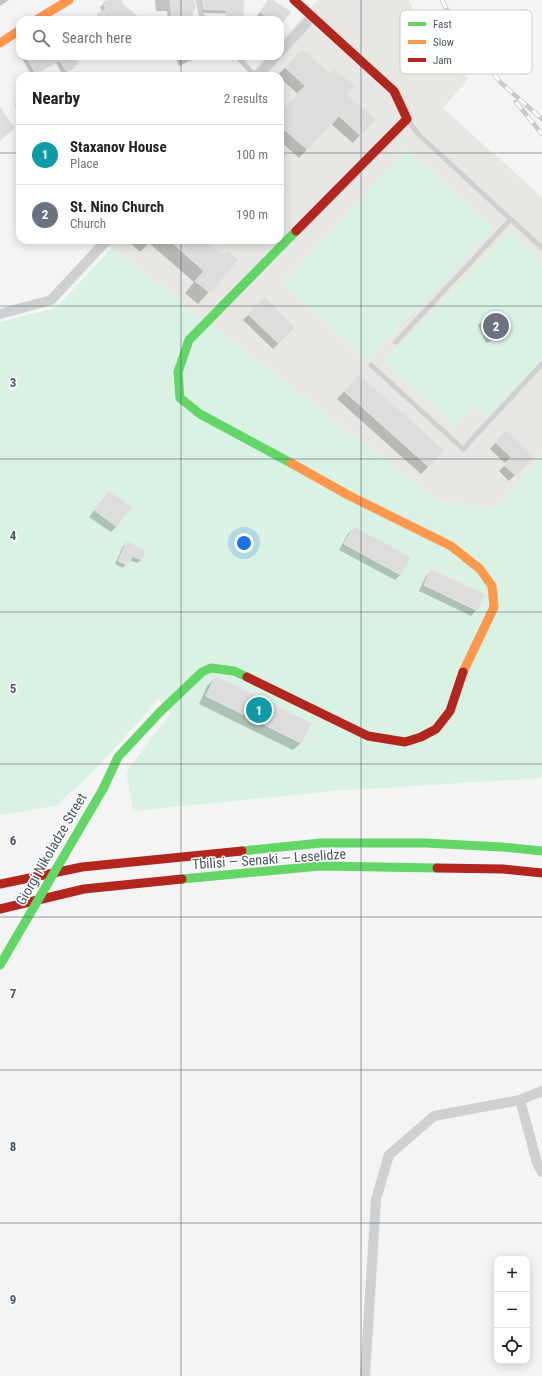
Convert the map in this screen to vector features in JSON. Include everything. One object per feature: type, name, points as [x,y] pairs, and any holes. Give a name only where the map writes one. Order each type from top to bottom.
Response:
[{"type":"main road","points":[[43,16],[70,0]]},
{"type":"main road","points":[[294,0],[394,91],[407,119]]},
{"type":"main road","points":[[0,43],[16,33]]},
{"type":"main road","name":"Giorgi Nikoladze Street","points":[[284,244],[407,119]]},
{"type":"main road","name":"Giorgi Nikoladze Street","points":[[0,965],[103,789],[118,757],[160,712],[202,672],[211,668],[234,670],[368,736],[405,742],[421,737],[436,729],[450,711],[465,668],[494,607],[492,586],[480,569],[451,546],[348,495],[200,414],[180,398],[178,372],[189,340],[284,244]]},
{"type":"main road","name":"Tbilisi — Senaki — Leselidze","points":[[0,884],[82,867],[320,843],[425,843],[502,847],[542,851]]},
{"type":"main road","name":"Tbilisi — Senaki — Leselidze","points":[[0,909],[84,889],[320,866],[504,869],[542,873]]},
{"type":"street","points":[[284,48],[312,17]]},
{"type":"street","points":[[260,72],[272,60]]},
{"type":"street","points":[[0,314],[51,300],[103,244]]},
{"type":"street","points":[[365,1376],[376,1199],[389,1155],[434,1116],[520,1100],[542,1091]]},
{"type":"street","points":[[520,1100],[537,1163],[542,1172]]},
{"type":"lane","points":[[198,0],[203,16]]},
{"type":"lane","points":[[241,60],[252,72]]},
{"type":"lane","points":[[407,119],[418,134],[542,248]]},
{"type":"lane","points":[[396,342],[511,219]]},
{"type":"lane","points":[[371,365],[463,449],[542,364]]},
{"type":"shaded area","points":[[318,0],[409,0],[413,10],[400,10],[400,74],[462,74],[468,79],[443,108],[542,197],[542,263],[508,231],[473,405],[486,417],[542,358],[542,455],[495,509],[437,500],[106,244],[284,244],[284,72],[253,72],[263,60],[284,60],[284,38]]},
{"type":"green space","points":[[407,149],[493,228],[367,362],[282,283]]},
{"type":"green space","points":[[508,231],[542,263],[542,358],[486,417],[473,405],[454,426],[385,361]]},
{"type":"green space","points":[[112,248],[437,500],[495,509],[542,455],[542,776],[540,778],[334,791],[133,811],[126,772],[171,713],[159,699],[89,776],[55,806],[0,815],[0,322],[56,308]]},
{"type":"building","points":[[109,0],[121,0],[123,4],[137,16],[98,16],[97,13],[106,10],[103,2]]},
{"type":"building","points":[[170,0],[194,0],[196,9],[192,9],[193,16],[172,16]]},
{"type":"building","points":[[202,0],[244,0],[243,16],[226,16],[227,10],[204,9]]},
{"type":"building","points":[[268,0],[273,0],[291,12],[284,20],[284,16],[266,16],[260,12]]},
{"type":"building","points":[[302,49],[331,74],[334,69],[355,86],[347,95],[376,119],[361,136],[339,116],[308,150],[284,129],[284,108],[305,86],[285,67]]},
{"type":"building","points":[[28,60],[60,60],[39,72],[35,72]]},
{"type":"building","points":[[60,60],[76,60],[79,64],[66,71]]},
{"type":"building","points":[[0,107],[15,129],[0,139]]},
{"type":"building","points":[[174,244],[209,244],[222,255],[227,250],[239,260],[210,293],[195,281],[204,271]]},
{"type":"building","points":[[265,297],[295,328],[279,344],[248,314]]},
{"type":"building","points":[[503,312],[511,332],[490,340],[482,321]]},
{"type":"building","points":[[359,374],[444,450],[429,467],[344,391]]},
{"type":"building","points":[[506,430],[534,457],[516,476],[504,465],[511,457],[495,442]]},
{"type":"building","points":[[109,491],[132,507],[117,527],[94,510]]},
{"type":"building","points":[[354,527],[411,557],[401,575],[344,544]]},
{"type":"building","points":[[127,541],[146,551],[142,560],[132,556],[128,565],[118,561]]},
{"type":"building","points":[[431,569],[484,594],[478,611],[424,585]]},
{"type":"building","points":[[215,677],[220,678],[312,723],[301,743],[206,696]]},
{"type":"railway","points":[[442,0],[447,10]]},
{"type":"railway","points":[[494,74],[500,82],[542,119]]},
{"type":"railway","points":[[516,102],[542,134]]},
{"type":"traffic: fast","points":[[284,243],[296,231]]},
{"type":"traffic: fast","points":[[283,244],[189,340],[178,372],[180,398],[200,414],[291,463]]},
{"type":"traffic: fast","points":[[103,789],[118,757],[160,712],[202,672],[211,668],[234,671],[247,677]]},
{"type":"traffic: fast","points":[[0,965],[103,789]]},
{"type":"traffic: fast","points":[[242,851],[321,843],[425,843],[502,847],[542,851]]},
{"type":"traffic: fast","points":[[182,879],[320,866],[437,868]]},
{"type":"traffic: slow","points":[[43,16],[69,0]]},
{"type":"traffic: slow","points":[[0,43],[16,33]]},
{"type":"traffic: slow","points":[[291,463],[348,495],[451,546],[480,569],[492,586],[494,607],[463,672]]},
{"type":"traffic: jam","points":[[294,0],[394,91],[407,119],[296,231]]},
{"type":"traffic: jam","points":[[247,677],[368,736],[405,742],[421,737],[436,729],[450,711],[463,672]]},
{"type":"traffic: jam","points":[[0,884],[82,867],[242,851]]},
{"type":"traffic: jam","points":[[437,868],[503,869],[542,873]]},
{"type":"traffic: jam","points":[[0,909],[84,889],[182,879]]},
{"type":"place","name":"St. Nino Church","points":[[496,326]]},
{"type":"place","name":"Staxanov House","points":[[259,710]]}]
